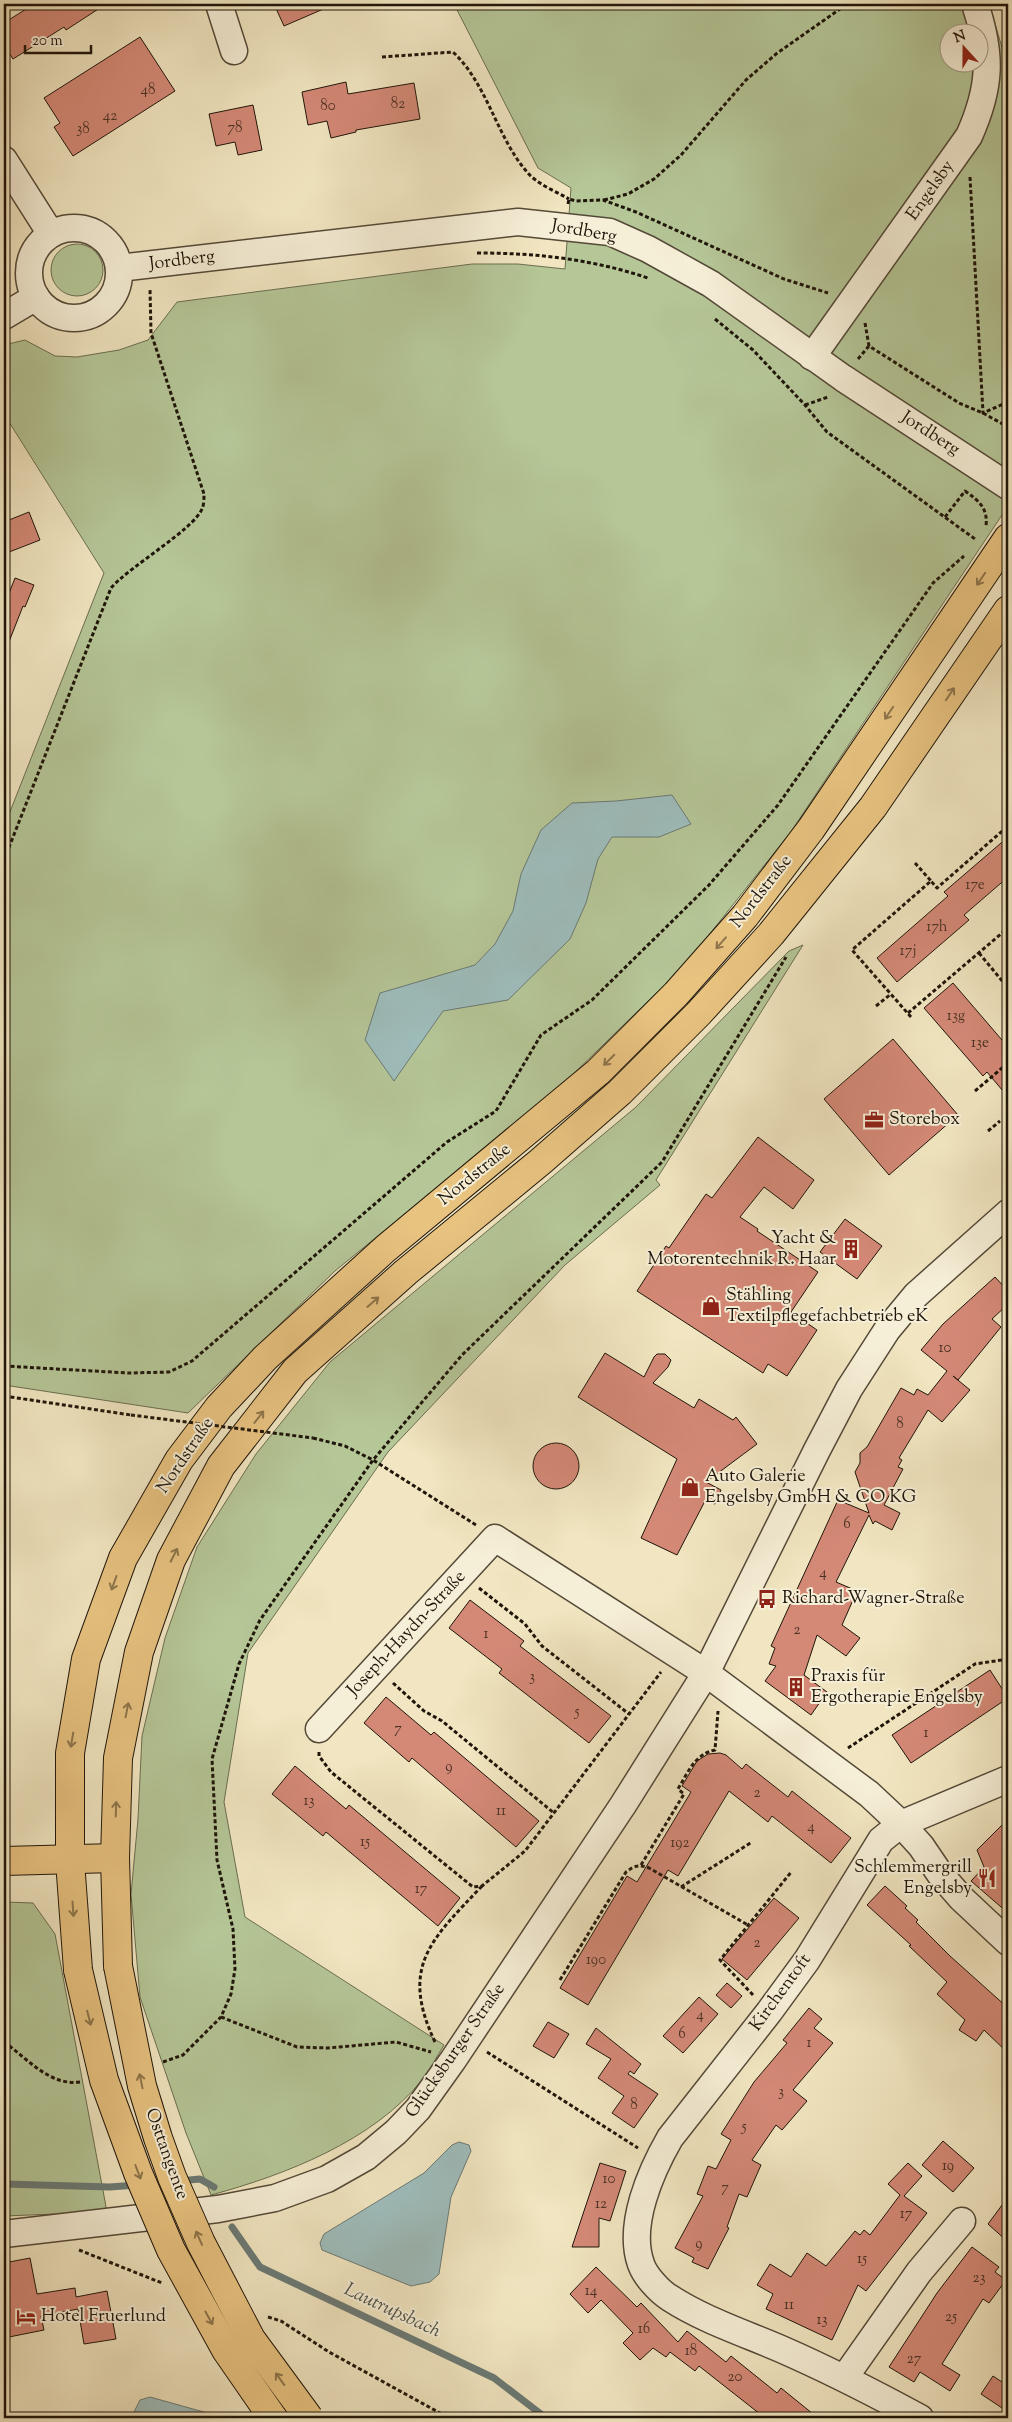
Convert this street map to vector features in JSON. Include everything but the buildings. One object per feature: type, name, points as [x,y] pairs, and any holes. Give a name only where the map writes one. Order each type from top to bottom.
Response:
[{"type":"main road","name":"Nordstraße","points":[[70,1861],[70,1753],[86,1659],[123,1558],[178,1460],[219,1407],[265,1358],[385,1249],[598,1072],[676,994],[745,916],[811,829],[996,536]]},
{"type":"main road","name":"Nordstraße","points":[[115,1858],[118,1758],[139,1652],[171,1560],[221,1466],[295,1371],[406,1272],[540,1162],[620,1092],[699,1014],[771,934],[874,807],[1008,610]]},
{"type":"main road","points":[[4,1861],[70,1861],[115,1858]]},
{"type":"main road","name":"Osttangente","points":[[115,1858],[118,1966],[142,2086],[158,2138],[172,2177],[201,2243],[250,2339],[309,2418]]},
{"type":"main road","name":"Osttangente","points":[[70,1861],[78,1970],[104,2080],[138,2173],[171,2250],[226,2350],[273,2418]]},
{"type":"street","points":[[219,4],[234,51]]},
{"type":"street","name":"Engelsby","points":[[812,357],[968,136],[981,108],[988,77],[986,47],[975,4]]},
{"type":"street","points":[[4,160],[51,234]]},
{"type":"street","name":"Jordberg","points":[[117,279],[518,222],[610,232],[648,249],[711,284],[812,357],[1008,486]]},
{"type":"street","points":[[72,228],[94,232],[106,242],[115,254],[117,279],[108,301],[98,310],[85,316],[71,318],[51,311],[36,297],[30,283],[29,269],[32,256],[40,243],[51,234],[72,228]]},
{"type":"street","points":[[4,316],[36,297]]},
{"type":"street","name":"Glücksburger Straße","points":[[4,2234],[218,2209],[275,2198],[327,2179],[366,2157],[396,2132],[418,2109],[467,2039],[623,1805],[706,1673],[849,1388],[887,1330],[916,1295],[1008,1213]]},
{"type":"street","points":[[496,1538],[706,1673],[869,1794],[901,1824],[956,1892],[1008,1942]]},
{"type":"street","name":"Joseph-Haydn-Straße","points":[[319,1729],[496,1538]]},
{"type":"street","name":"Kirchentoft","points":[[920,2418],[845,2377],[693,2311],[669,2297],[652,2280],[642,2266],[637,2245],[638,2224],[646,2191],[657,2160],[670,2138],[770,2012],[807,1960],[880,1840],[901,1824],[1008,1779]]},
{"type":"street","points":[[845,2377],[919,2272],[962,2221]]},
{"type":"path","points":[[382,57],[453,52],[468,66],[512,152],[528,174],[569,199],[576,201],[603,200],[628,194],[654,179],[681,155],[752,74],[776,54],[847,4]]},
{"type":"path","points":[[970,176],[983,413]]},
{"type":"path","points":[[567,227],[569,199]]},
{"type":"path","points":[[603,200],[636,212],[761,270],[828,293],[859,314],[865,322],[869,346],[959,403],[983,413],[1008,427]]},
{"type":"path","points":[[471,253],[521,253],[565,259],[610,266],[655,281]]},
{"type":"path","points":[[117,279],[150,288],[160,287]]},
{"type":"path","points":[[4,860],[111,588],[121,576],[192,522],[202,509],[204,494],[151,333],[150,288]]},
{"type":"path","points":[[707,313],[753,350],[805,405],[827,432],[975,539]]},
{"type":"path","points":[[983,413],[1008,402]]},
{"type":"path","points":[[945,517],[965,491],[980,502],[996,536]]},
{"type":"path","points":[[4,1366],[129,1373],[169,1372],[192,1361],[447,1142],[496,1111],[541,1035],[592,1000],[709,885],[778,805],[934,583],[966,555]]},
{"type":"path","points":[[915,864],[937,888],[1008,826]]},
{"type":"path","points":[[931,881],[852,950],[910,1015],[1008,928]]},
{"type":"path","points":[[979,953],[1008,988]]},
{"type":"path","points":[[876,1006],[890,994]]},
{"type":"path","points":[[975,1091],[1008,1063]]},
{"type":"path","points":[[155,2066],[183,2055],[221,2017],[231,1994],[235,1969],[233,1928],[217,1860],[212,1760],[239,1664],[260,1620],[373,1460],[462,1354],[662,1162],[712,1078]]},
{"type":"path","points":[[988,1131],[1000,1121]]},
{"type":"path","points":[[4,1396],[313,1438],[345,1446],[373,1460],[496,1538]]},
{"type":"path","points":[[462,1574],[525,1624],[542,1646],[629,1714]]},
{"type":"path","points":[[438,2048],[421,2001],[419,1987],[422,1962],[438,1937],[482,1886],[525,1851],[675,1654]]},
{"type":"path","points":[[827,1762],[975,1664],[1008,1659]]},
{"type":"path","points":[[1004,1660],[1008,1667]]},
{"type":"path","points":[[376,1667],[424,1711],[442,1721],[554,1813]]},
{"type":"path","points":[[560,1980],[626,1872],[641,1865],[684,1794],[678,1789],[697,1758],[706,1752],[715,1750],[718,1708],[730,1691]]},
{"type":"path","points":[[319,1729],[319,1756],[331,1772],[473,1887],[482,1886]]},
{"type":"path","points":[[681,1887],[752,1842]]},
{"type":"path","points":[[641,1865],[748,1925]]},
{"type":"path","points":[[770,2012],[720,1960],[792,1871]]},
{"type":"path","points":[[221,2017],[297,2047],[328,2048],[396,2042],[434,2052]]},
{"type":"path","points":[[467,2039],[657,2160]]},
{"type":"path","points":[[4,2042],[50,2078],[71,2083],[90,2081]]},
{"type":"path","points":[[329,2352],[449,2418]]},
{"type":"green space","points":[[454,4],[989,4],[1004,54],[1008,53],[1008,506],[790,833],[685,965],[561,1086],[335,1271],[188,1413],[4,1385],[4,827],[104,573],[4,414],[4,345],[25,340],[55,356],[77,357],[119,350],[148,340],[177,302],[472,264],[518,264],[565,269],[571,188],[538,168]]},
{"type":"green space","points":[[77,244],[87,246],[95,252],[101,260],[103,270],[101,280],[95,288],[87,294],[77,296],[67,294],[59,288],[53,280],[51,270],[53,260],[59,252],[67,246]]},
{"type":"green space","points":[[803,945],[656,1180],[660,1185],[565,1265],[388,1452],[248,1653],[224,1802],[245,1917],[444,2045],[425,2076],[402,2102],[379,2121],[353,2138],[297,2166],[211,2195],[186,2133],[140,1997],[131,1894],[138,1819],[142,1736],[165,1638],[197,1547],[256,1454],[330,1362],[636,1107],[789,951]]},
{"type":"green space","points":[[4,1902],[33,1903],[55,1934],[107,2212],[4,2216]]},
{"type":"water","points":[[672,795],[691,824],[659,837],[612,837],[598,859],[586,903],[570,939],[508,1000],[443,1011],[394,1081],[365,1040],[380,993],[475,965],[495,944],[513,911],[521,874],[541,830],[572,803],[616,801]]},
{"type":"water","points":[[459,2142],[469,2145],[471,2151],[451,2197],[439,2274],[430,2282],[411,2286],[322,2250],[320,2243],[324,2234],[424,2173],[452,2145]]},
{"type":"water","points":[[150,2397],[211,2414],[215,2418],[131,2418],[140,2400]]},
{"type":"waterway","name":"Lautrupsbach","points":[[179,2181],[200,2179],[214,2187]]},
{"type":"waterway","name":"Lautrupsbach","points":[[4,2184],[110,2187],[136,2185]]},
{"type":"waterway","name":"Lautrupsbach","points":[[232,2227],[260,2267],[494,2378],[546,2418]]},
{"type":"place","name":"Storebox","points":[[874,1120]]},
{"type":"place","name":"Yacht & Motorentechnik R. Haar","points":[[851,1249]]},
{"type":"place","name":"Stähling Textilpflegefachbetrieb eK","points":[[711,1306]]},
{"type":"place","name":"Auto Galerie Engelsby GmbH & CO KG","points":[[690,1487]]},
{"type":"place","name":"Richard-Wagner-Straße","points":[[767,1599]]},
{"type":"place","name":"Praxis für Ergotherapie Engelsby","points":[[796,1687]]},
{"type":"place","name":"Schlemmergrill Engelsby","points":[[987,1878]]},
{"type":"place","name":"Hotel Fruerlund","points":[[26,2317]]}]
